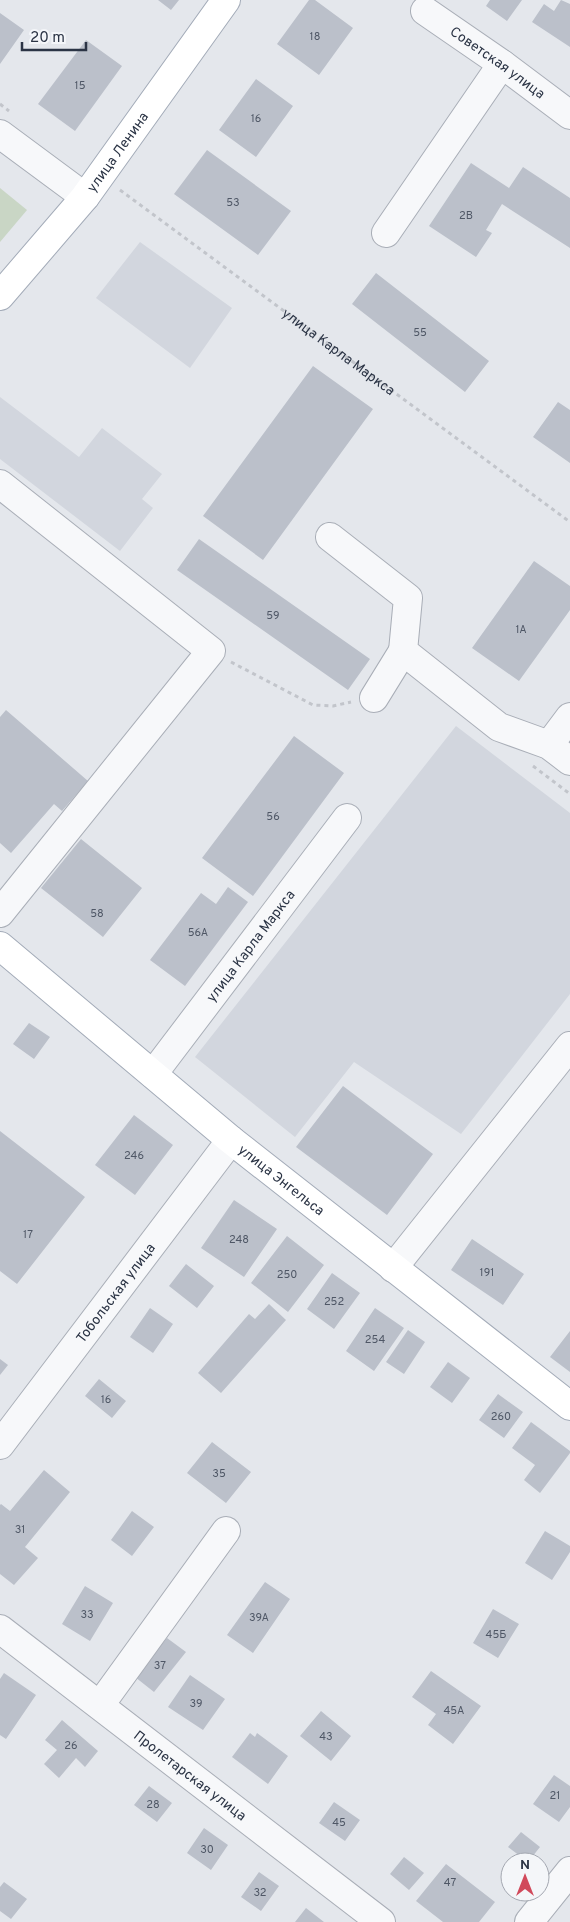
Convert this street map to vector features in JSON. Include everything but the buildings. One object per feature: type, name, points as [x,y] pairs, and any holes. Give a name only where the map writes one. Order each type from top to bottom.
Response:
[{"type":"main road","name":"улица Ленина","points":[[0,296],[85,196],[226,0]]},
{"type":"main road","name":"улица Энгельса","points":[[0,946],[231,1140],[570,1406]]},
{"type":"street","name":"Советская улица","points":[[425,11],[502,64],[570,115]]},
{"type":"street","points":[[386,233],[502,64]]},
{"type":"street","points":[[0,134],[85,196]]},
{"type":"street","points":[[0,484],[211,651],[0,913]]},
{"type":"street","points":[[330,537],[408,598],[403,651],[374,698]]},
{"type":"street","points":[[403,651],[499,727],[560,753],[570,717]]},
{"type":"street","name":"улица Карла Маркса","points":[[153,1074],[347,818]]},
{"type":"street","points":[[393,1268],[570,1046]]},
{"type":"street","name":"Тобольская улица","points":[[0,1445],[231,1140]]},
{"type":"street","points":[[100,1706],[226,1531]]},
{"type":"street","name":"Пролетарская улица","points":[[0,1629],[382,1922]]},
{"type":"street","points":[[529,1922],[570,1871]]},
{"type":"path","name":"улица Карла Маркса","points":[[118,188],[570,522]]},
{"type":"path","points":[[211,651],[313,705],[333,706],[374,698]]},
{"type":"shaded area","points":[[140,242],[232,308],[190,368],[96,298]]},
{"type":"shaded area","points":[[0,397],[79,457],[102,428],[162,474],[142,499],[153,508],[120,551],[0,459]]},
{"type":"shaded area","points":[[456,726],[570,813],[570,994],[461,1134],[354,1062],[295,1137],[195,1057]]},
{"type":"green space","points":[[0,188],[27,210],[0,242]]}]
